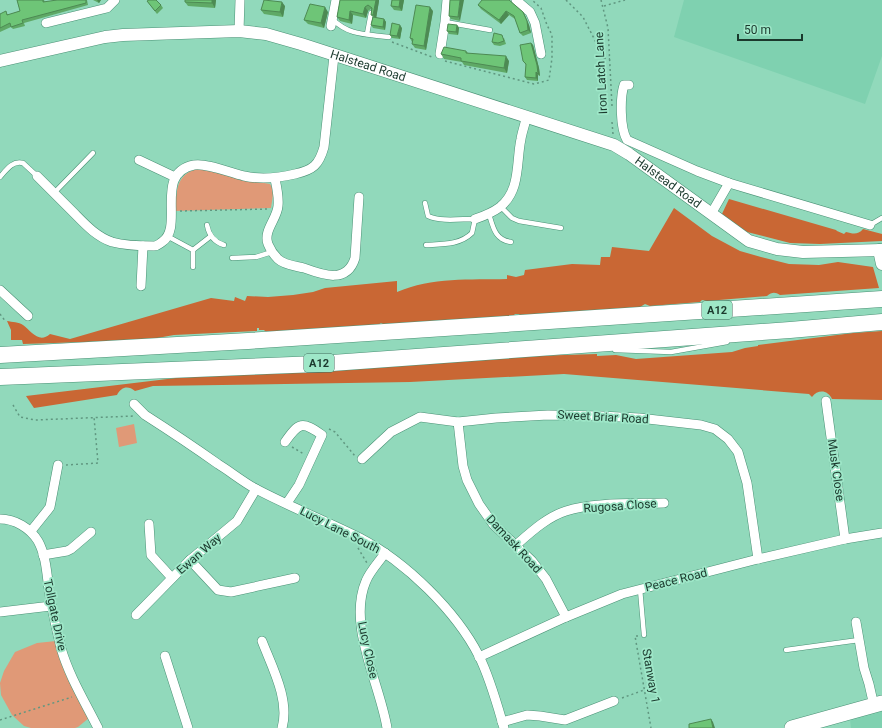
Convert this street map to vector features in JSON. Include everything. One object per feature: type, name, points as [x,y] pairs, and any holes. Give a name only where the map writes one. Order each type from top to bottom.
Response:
[{"type":"highway","name":"A12","points":[[0,355],[104,350],[882,299]]},
{"type":"highway","name":"A12","points":[[0,377],[318,364],[882,322]]},
{"type":"highway","name":"A12","points":[[0,345],[104,350]]},
{"type":"highway","name":"A12","points":[[0,388],[84,374]]},
{"type":"main road","points":[[800,727],[878,705]]},
{"type":"street","points":[[46,23],[107,8],[115,0]]},
{"type":"street","points":[[239,31],[240,0]]},
{"type":"street","points":[[331,23],[336,0]]},
{"type":"street","points":[[440,54],[447,0]]},
{"type":"street","points":[[516,0],[530,12],[535,23],[541,54]]},
{"type":"street","name":"Halstead Road","points":[[0,61],[105,37],[123,35],[239,31],[266,34],[614,145],[629,154],[749,241],[777,249],[881,257]]},
{"type":"street","points":[[37,176],[89,229],[101,236],[113,242],[143,246],[157,246],[165,240],[170,232],[172,186],[175,177],[188,167],[197,165],[208,166],[246,177],[276,179],[303,172],[316,165],[321,158],[324,148],[334,56]]},
{"type":"street","name":"Halstead Road","points":[[629,85],[624,85],[622,94],[623,133],[627,140],[697,171],[730,183],[870,225]]},
{"type":"street","points":[[475,219],[489,214],[501,207],[513,190],[526,118]]},
{"type":"street","points":[[139,160],[175,177]]},
{"type":"street","points":[[276,179],[278,208],[268,231],[267,240],[272,252],[279,260],[322,274],[336,276],[346,272],[352,266],[355,258],[359,197]]},
{"type":"street","name":"Halstead Road","points":[[711,214],[730,183]]},
{"type":"street","points":[[141,286],[143,246]]},
{"type":"street","points":[[0,290],[28,316]]},
{"type":"street","name":"Musk Close","points":[[826,401],[845,539]]},
{"type":"street","name":"Lucy Lane South","points":[[134,404],[145,415],[256,489],[348,532],[385,553],[429,590],[445,607],[467,636],[479,657],[490,683],[503,725]]},
{"type":"street","name":"Sweet Briar Road","points":[[362,458],[392,432],[420,418],[458,422],[548,415],[601,416],[694,424],[715,429],[728,439],[738,452],[742,463],[747,483],[758,559]]},
{"type":"street","name":"Damask Road","points":[[458,422],[462,466],[479,504],[493,524],[532,561],[546,579],[566,617]]},
{"type":"street","points":[[286,442],[294,429],[301,426],[326,432],[299,485],[287,503]]},
{"type":"street","points":[[0,519],[16,522],[31,531],[50,507],[58,465]]},
{"type":"street","name":"Ewan Way","points":[[136,616],[190,560],[237,521],[256,489]]},
{"type":"street","name":"Rugosa Close","points":[[516,545],[538,526],[566,511],[589,506],[664,503]]},
{"type":"street","points":[[149,524],[151,555],[172,578]]},
{"type":"street","name":"Tollgate Drive","points":[[31,531],[39,543],[43,555],[51,606],[65,659],[98,728]]},
{"type":"street","points":[[43,555],[67,551],[91,532]]},
{"type":"street","name":"Peace Road","points":[[479,657],[566,617],[622,594],[758,559],[845,539],[882,533]]},
{"type":"street","name":"Lucy Close","points":[[385,553],[366,580],[362,596],[361,626],[387,728]]},
{"type":"street","points":[[190,560],[218,590],[231,592],[295,578]]},
{"type":"street","points":[[0,612],[51,606]]},
{"type":"street","points":[[856,622],[864,668],[878,705]]},
{"type":"street","points":[[262,640],[282,693],[285,706],[282,728]]},
{"type":"street","points":[[165,656],[188,728]]},
{"type":"street","points":[[503,725],[528,715],[565,720],[614,701]]},
{"type":"lane","points":[[367,34],[371,13]]},
{"type":"lane","points":[[445,22],[490,30]]},
{"type":"lane","points":[[331,23],[348,31],[387,39]]},
{"type":"lane","points":[[54,193],[93,153]]},
{"type":"lane","points":[[0,177],[12,164],[20,162],[23,162],[37,176]]},
{"type":"lane","points":[[425,203],[426,212],[428,216],[431,217],[446,219],[475,219],[472,233],[464,240],[426,245]]},
{"type":"lane","points":[[501,207],[512,218],[519,221],[561,228]]},
{"type":"lane","points":[[489,214],[499,238],[503,241],[511,242]]},
{"type":"lane","points":[[870,225],[882,218]]},
{"type":"lane","points":[[207,225],[211,236],[218,243],[224,245]]},
{"type":"lane","points":[[167,236],[193,250]]},
{"type":"lane","points":[[193,250],[211,236]]},
{"type":"lane","points":[[193,250],[193,267]]},
{"type":"lane","points":[[232,258],[256,257],[272,252]]},
{"type":"lane","points":[[745,339],[790,330]]},
{"type":"lane","points":[[608,350],[671,352],[730,341]]},
{"type":"lane","points":[[552,347],[600,349]]},
{"type":"lane","points":[[640,589],[644,635]]},
{"type":"lane","points":[[786,650],[859,640]]},
{"type":"path","points":[[387,39],[431,57],[511,79],[534,84],[549,80],[552,58],[552,35],[541,8],[532,0]]},
{"type":"path","points":[[566,0],[583,17],[604,58],[610,59]]},
{"type":"path","name":"Iron Latch Lane","points":[[601,0],[608,28],[612,106]]},
{"type":"path","points":[[603,6],[625,0]]},
{"type":"path","name":"Iron Latch Lane","points":[[612,122],[614,145]]},
{"type":"path","points":[[171,210],[278,208]]},
{"type":"path","points":[[0,314],[6,322]]},
{"type":"path","points":[[13,405],[20,417],[35,420],[145,415]]},
{"type":"path","points":[[58,465],[98,463],[94,417]]},
{"type":"path","points":[[326,432],[335,432],[354,456],[358,454],[362,458]]},
{"type":"path","points":[[286,442],[312,458]]},
{"type":"path","points":[[348,532],[372,571]]},
{"type":"path","name":"Stanway 1","points":[[644,635],[635,636],[651,728]]},
{"type":"path","points":[[614,701],[644,690]]},
{"type":"path","points":[[0,720],[81,694]]},
{"type":"shaded area","points":[[684,0],[882,0],[882,56],[865,104],[674,37]]},
{"type":"shaded area","points":[[196,169],[206,169],[246,180],[270,184],[273,193],[271,208],[175,211],[177,191],[181,180],[189,172]]},
{"type":"shaded area","points":[[729,199],[836,230],[844,234],[846,232],[853,234],[857,233],[863,229],[882,234],[882,241],[820,244],[790,243],[747,232],[721,216]]},
{"type":"shaded area","points":[[674,208],[712,236],[740,251],[789,264],[819,265],[838,262],[873,267],[879,288],[780,295],[774,293],[767,296],[707,301],[702,300],[700,302],[650,306],[645,304],[640,307],[521,316],[519,314],[515,314],[513,316],[385,325],[381,323],[378,325],[267,333],[264,330],[259,330],[259,328],[257,328],[257,331],[174,335],[146,340],[23,344],[22,340],[11,340],[11,330],[7,321],[21,324],[35,336],[42,338],[50,334],[70,339],[211,298],[234,301],[235,297],[245,301],[247,296],[268,297],[293,295],[313,292],[325,288],[397,281],[397,292],[410,287],[451,280],[507,279],[507,275],[516,277],[524,275],[525,270],[572,264],[600,265],[601,257],[610,257],[612,247],[649,251]]},
{"type":"shaded area","points":[[882,331],[882,400],[832,399],[825,392],[814,394],[812,397],[809,394],[564,374],[410,382],[153,386],[135,391],[130,388],[125,388],[117,395],[34,408],[26,396],[184,377],[471,358],[597,354],[597,356],[616,355],[636,359],[732,352],[758,345],[853,333]]},
{"type":"shaded area","points":[[134,424],[137,443],[119,447],[116,428]]},
{"type":"shaded area","points":[[56,641],[89,718],[75,728],[31,728],[24,726],[12,715],[1,695],[0,683],[4,671],[15,652],[37,643]]},
{"type":"shaded area","points":[[882,710],[882,728],[851,728],[850,719]]},
{"type":"building","points":[[17,0],[43,0],[43,2],[57,0],[86,0],[86,3],[22,20],[23,23],[11,27],[10,23],[0,28],[0,14],[6,11],[7,15],[20,11]]},
{"type":"building","points":[[156,0],[161,5],[155,11],[147,1]]},
{"type":"building","points":[[185,0],[212,0],[212,3],[185,2]]},
{"type":"building","points":[[264,0],[282,2],[280,12],[261,10]]},
{"type":"building","points":[[340,0],[376,0],[373,15],[371,15],[372,8],[368,5],[365,7],[363,14],[350,11],[349,20],[337,17]]},
{"type":"building","points":[[392,0],[400,0],[399,7],[391,6]]},
{"type":"building","points":[[450,0],[460,0],[458,17],[449,16]]},
{"type":"building","points":[[482,0],[509,0],[523,12],[527,21],[528,30],[520,33],[514,16],[506,11],[499,20],[478,5]]},
{"type":"building","points":[[310,4],[325,7],[321,23],[304,20]]},
{"type":"building","points":[[416,5],[430,7],[424,46],[412,44],[413,39],[410,38]]},
{"type":"building","points":[[373,17],[384,19],[383,27],[371,25]]},
{"type":"building","points":[[392,23],[400,25],[397,36],[390,35]]},
{"type":"building","points":[[448,24],[457,25],[456,32],[447,31]]},
{"type":"building","points":[[494,33],[502,35],[504,41],[498,43],[492,42]]},
{"type":"building","points":[[531,43],[537,65],[538,74],[536,72],[536,78],[525,77],[526,64],[523,61],[520,45]]},
{"type":"building","points":[[444,47],[466,51],[466,53],[506,56],[504,68],[461,61],[461,58],[441,54]]},
{"type":"building","points":[[711,719],[713,728],[689,728],[689,724]]}]
